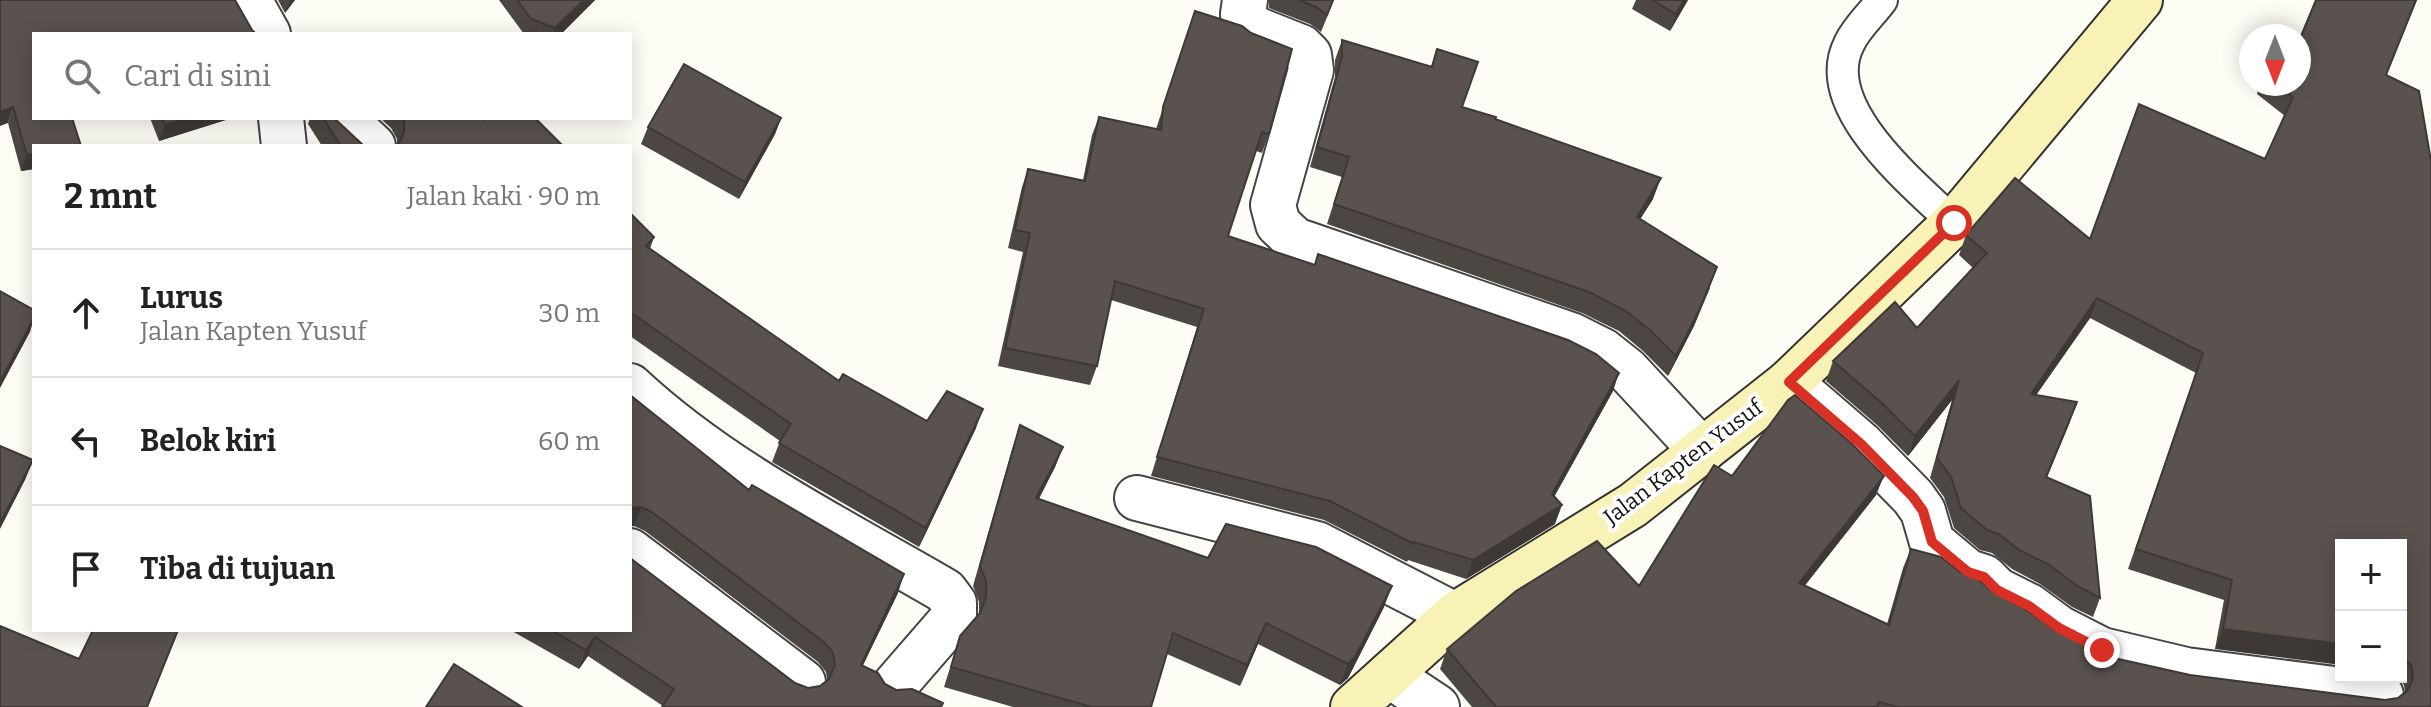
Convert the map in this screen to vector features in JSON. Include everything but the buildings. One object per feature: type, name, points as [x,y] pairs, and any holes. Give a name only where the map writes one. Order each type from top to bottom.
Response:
[{"type":"main road","name":"Jalan Kapten Yusuf","points":[[1353,707],[1455,615],[1633,505],[1789,382],[1954,223],[2140,0]]},
{"type":"street","points":[[249,0],[267,32]]},
{"type":"street","points":[[1245,0],[1243,14],[1253,28],[1301,47],[1309,55],[1311,70],[1273,205],[1278,224],[1295,240],[1571,335],[1603,351],[1627,370],[1702,451]]},
{"type":"street","points":[[281,120],[284,144]]},
{"type":"street","points":[[345,120],[371,144]]},
{"type":"street","points":[[1789,382],[1861,444],[1913,497],[1923,511],[1932,542],[1968,572],[1984,577],[1997,590],[2029,606],[2059,628],[2102,650],[2186,670],[2381,695]]},
{"type":"street","points":[[632,388],[661,414],[743,473],[945,591],[954,603],[954,617],[895,685]]},
{"type":"street","points":[[1137,498],[1317,544],[1455,615]]},
{"type":"street","points":[[632,553],[803,682]]},
{"type":"street","points":[[1389,675],[1437,707]]},
{"type":"lane","points":[[1882,0],[1848,45],[1841,77],[1850,105],[1883,154],[1954,223]]},
{"type":"route","points":[[1954,223],[1789,382],[1861,444],[1913,497],[1923,511],[1932,542],[1968,572],[1984,577],[1997,590],[2102,650]]}]
